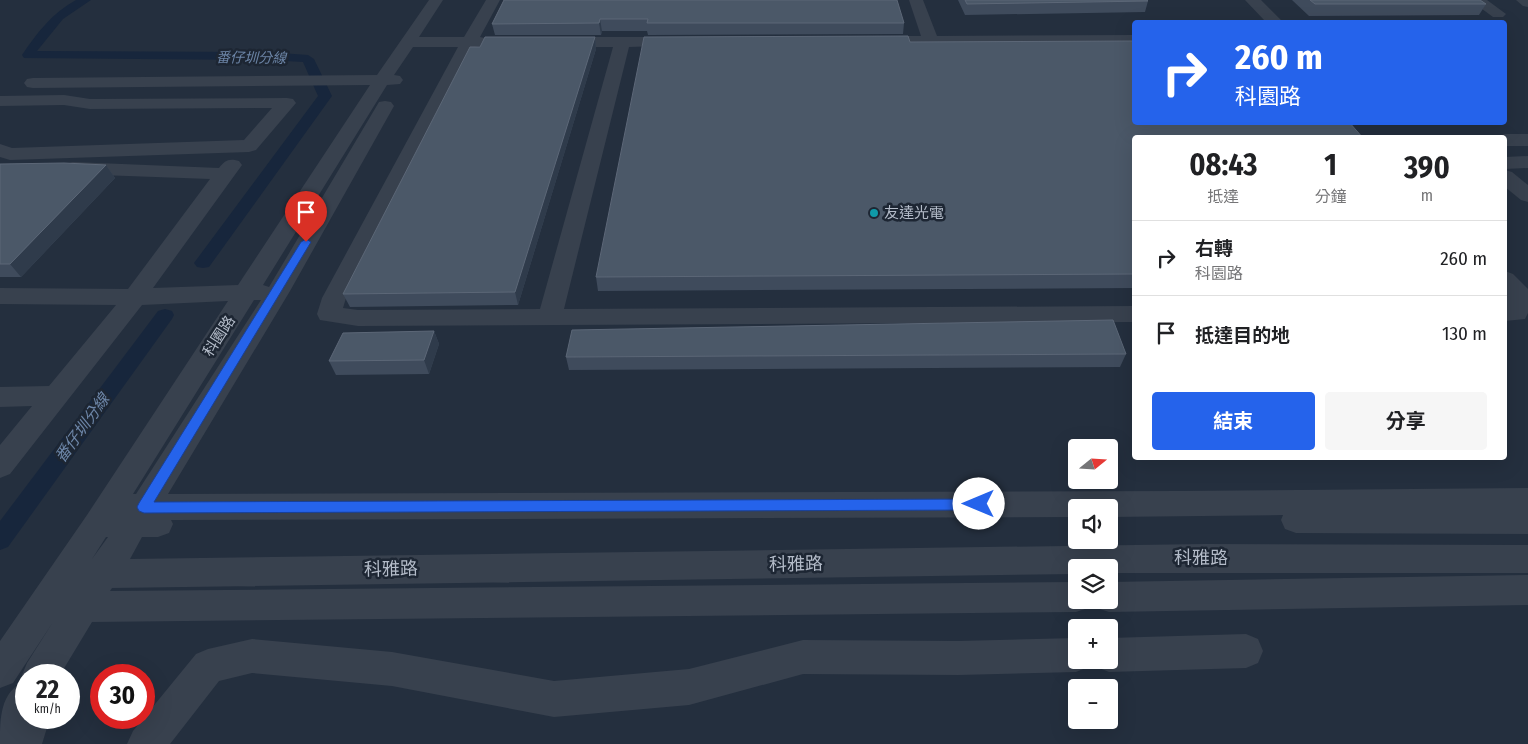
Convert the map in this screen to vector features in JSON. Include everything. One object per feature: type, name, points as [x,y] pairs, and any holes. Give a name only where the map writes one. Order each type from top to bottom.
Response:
[{"type":"street","name":"科園路","points":[[418,42],[436,0]]},
{"type":"street","name":"科園路","points":[[48,664],[104,573],[121,515],[247,293],[391,80],[418,42],[452,0]]},
{"type":"street","points":[[493,0],[471,42],[446,83],[334,298],[329,314],[358,318],[1132,314]]},
{"type":"street","points":[[916,0],[931,40]]},
{"type":"street","points":[[1252,0],[1273,20]]},
{"type":"street","points":[[1477,0],[1498,14]]},
{"type":"street","points":[[1523,0],[1528,3]]},
{"type":"street","points":[[1035,40],[1065,29],[1132,27]]},
{"type":"street","points":[[861,41],[1132,40]]},
{"type":"street","points":[[418,42],[499,42]]},
{"type":"street","points":[[546,42],[692,42]]},
{"type":"street","points":[[550,316],[622,42]]},
{"type":"street","name":"科園路","points":[[0,672],[64,574],[121,515],[278,291],[391,80]]},
{"type":"street","points":[[20,83],[391,80]]},
{"type":"street","points":[[0,101],[64,100],[90,104],[287,103],[224,174],[135,297],[0,466]]},
{"type":"street","points":[[1507,140],[1528,140]]},
{"type":"street","points":[[0,150],[10,154],[249,146]]},
{"type":"street","points":[[1507,163],[1528,162]]},
{"type":"street","points":[[0,166],[224,174]]},
{"type":"street","points":[[1507,281],[1518,292],[1516,313],[1507,313]]},
{"type":"street","points":[[0,296],[135,297],[278,291]]},
{"type":"street","points":[[0,397],[56,396]]},
{"type":"street","points":[[121,515],[1528,500]]},
{"type":"street","points":[[121,515],[1068,521]]},
{"type":"street","points":[[1118,521],[1528,520]]},
{"type":"street","name":"科雅路","points":[[64,574],[1205,558],[1528,559]]},
{"type":"street","points":[[1118,597],[1528,590]]},
{"type":"street","points":[[42,607],[1068,597]]},
{"type":"street","points":[[1118,654],[1246,651]]},
{"type":"street","points":[[146,744],[208,666],[252,656],[392,668],[554,699],[689,686],[803,657],[958,658],[1068,655]]},
{"type":"street","points":[[0,740],[15,716]]},
{"type":"street","points":[[23,744],[28,729]]},
{"type":"building","points":[[504,0],[897,0],[904,23],[647,23],[648,19],[600,19],[599,23],[492,24]]},
{"type":"building","points":[[965,0],[1147,0],[1148,1],[967,4]]},
{"type":"building","points":[[1310,0],[1480,0],[1486,4],[1315,4]]},
{"type":"building","name":"友達光電","points":[[908,36],[910,42],[1132,41],[1132,125],[1352,125],[1360,135],[1132,135],[1132,274],[596,277],[644,37]]},
{"type":"building","points":[[485,37],[595,37],[515,292],[343,294],[470,47],[480,47]]},
{"type":"building","points":[[64,163],[106,165],[10,264],[0,264],[0,164]]},
{"type":"building","points":[[1113,320],[1126,354],[566,357],[572,330]]},
{"type":"building","points":[[434,331],[424,360],[329,361],[343,333]]},
{"type":"waterway","name":"番仔圳分線","points":[[85,0],[75,5],[52,23],[28,55],[267,56],[308,59],[325,96],[203,263]]},
{"type":"waterway","name":"番仔圳分線","points":[[0,540],[165,315]]},
{"type":"place","name":"友達光電","points":[[874,213]]},
{"type":"route","points":[[306,242],[278,291],[144,507],[979,504]]}]
